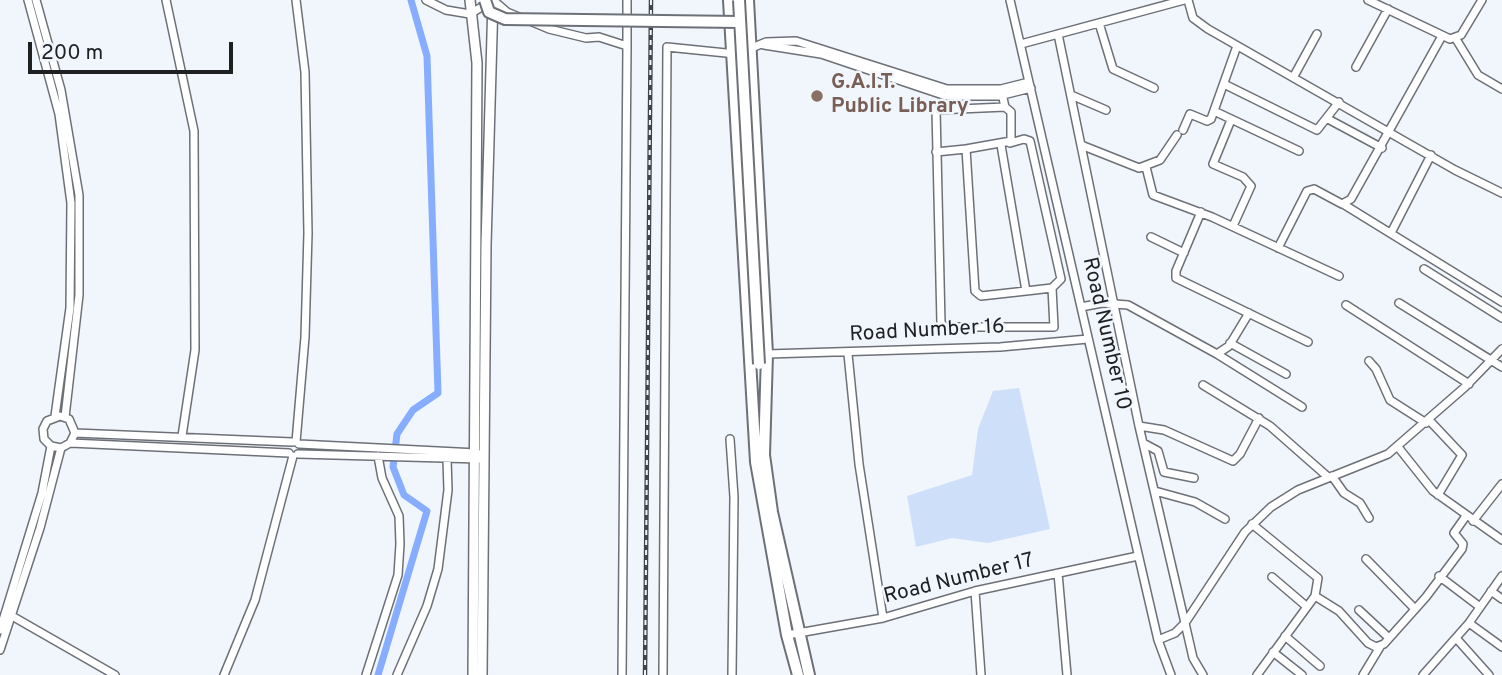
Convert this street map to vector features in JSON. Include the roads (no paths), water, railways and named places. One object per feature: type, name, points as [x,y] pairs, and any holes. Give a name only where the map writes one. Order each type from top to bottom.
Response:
[{"type":"highway","points":[[485,0],[489,12],[505,19],[740,22]]},
{"type":"highway","points":[[729,0],[759,373]]},
{"type":"highway","points":[[739,0],[759,373],[756,462],[798,675]]},
{"type":"highway","points":[[748,0],[767,354],[759,373]]},
{"type":"highway","points":[[792,634],[809,675]]},
{"type":"main road","points":[[470,0],[477,63],[482,675]]},
{"type":"main road","points":[[473,675],[493,0]]},
{"type":"street","points":[[28,0],[59,114],[71,203],[70,308],[55,416]]},
{"type":"street","points":[[36,0],[64,102],[79,195],[79,295],[65,417]]},
{"type":"street","points":[[166,0],[194,131],[195,350],[182,436]]},
{"type":"street","points":[[224,675],[255,600],[296,443],[305,337],[308,233],[305,72],[296,0]]},
{"type":"street","points":[[426,0],[446,10],[470,14],[493,0],[507,12],[549,29],[586,38],[599,37],[627,46]]},
{"type":"street","points":[[622,675],[627,0]]},
{"type":"street","name":"Road Number 10","points":[[1010,0],[1158,640],[1171,675]]},
{"type":"street","points":[[1021,44],[1186,0],[1193,18],[1199,23],[1431,156],[1502,193]]},
{"type":"street","points":[[1368,0],[1442,36],[1456,39],[1478,75],[1502,89]]},
{"type":"street","points":[[1456,39],[1466,28],[1482,0]]},
{"type":"street","points":[[1356,67],[1388,9]]},
{"type":"street","points":[[1099,23],[1113,69],[1154,88]]},
{"type":"street","points":[[1058,34],[1139,426],[1185,623],[1194,658],[1203,675]]},
{"type":"street","points":[[1294,76],[1317,34]]},
{"type":"street","points":[[1342,204],[1351,199],[1382,148],[1426,61],[1442,36]]},
{"type":"street","points":[[663,675],[667,47],[732,55],[764,45],[766,41],[785,40],[936,87],[1002,92],[1030,85]]},
{"type":"street","points":[[1081,145],[1131,167],[1146,167],[1160,159],[1180,133],[1190,114],[1209,121],[1237,46]]},
{"type":"street","points":[[1224,84],[1317,130],[1339,102]]},
{"type":"street","points":[[1002,92],[1005,107],[1011,112],[1010,143]]},
{"type":"street","points":[[1071,94],[1106,110]]},
{"type":"street","points":[[1005,107],[938,108],[936,113],[942,323],[945,327],[1051,329],[1055,323],[1052,288]]},
{"type":"street","points":[[1214,111],[1299,152]]},
{"type":"street","points":[[1328,119],[1382,148]]},
{"type":"street","points":[[1231,120],[1213,164],[1243,177],[1251,186],[1233,226]]},
{"type":"street","points":[[936,152],[1001,145],[1024,139],[1030,141],[1061,279],[1052,288],[981,296],[975,291],[966,149]]},
{"type":"street","points":[[1001,145],[1026,291]]},
{"type":"street","points":[[1391,233],[1431,156]]},
{"type":"street","points":[[1146,167],[1153,195],[1201,212],[1339,276]]},
{"type":"street","points":[[1278,248],[1307,191],[1314,189],[1502,302]]},
{"type":"street","points":[[1201,212],[1176,271],[1176,278],[1308,342]]},
{"type":"street","points":[[1151,237],[1184,253]]},
{"type":"street","points":[[1424,269],[1502,317]]},
{"type":"street","points":[[1081,307],[1114,303],[1136,308],[1302,407]]},
{"type":"street","points":[[1399,303],[1502,367]]},
{"type":"street","points":[[1346,305],[1469,384]]},
{"type":"street","points":[[1217,354],[1225,351],[1248,313]]},
{"type":"street","name":"Road Number 16","points":[[767,354],[848,354],[1000,347],[1088,339]]},
{"type":"street","points":[[1230,343],[1286,374]]},
{"type":"street","points":[[1158,640],[1175,633],[1185,623],[1252,524],[1284,498],[1330,476],[1375,461],[1398,447],[1469,384],[1502,349]]},
{"type":"street","points":[[848,354],[859,464],[883,618]]},
{"type":"street","points":[[1369,361],[1376,369],[1390,400],[1428,421],[1462,455],[1438,495]]},
{"type":"street","points":[[1203,385],[1259,418],[1330,476],[1344,493],[1360,503],[1369,518]]},
{"type":"street","points":[[70,443],[75,433],[72,423],[65,417],[55,416],[47,421],[43,429],[44,439],[51,446],[61,447],[70,443],[294,454],[479,456]]},
{"type":"street","points":[[1139,426],[1164,430],[1234,461],[1259,418]]},
{"type":"street","points":[[75,433],[296,443],[381,454]]},
{"type":"street","points":[[730,439],[734,497],[732,675]]},
{"type":"street","points":[[294,454],[287,448],[296,443]]},
{"type":"street","points":[[1143,443],[1158,451],[1164,472],[1194,478]]},
{"type":"street","points":[[0,630],[42,493],[51,446]]},
{"type":"street","points":[[0,650],[61,447]]},
{"type":"street","points":[[1398,447],[1438,495],[1502,539]]},
{"type":"street","points":[[366,675],[398,575],[398,516],[382,478],[381,454]]},
{"type":"street","points":[[402,454],[447,459],[479,456]]},
{"type":"street","points":[[397,675],[427,606],[438,569],[448,490],[447,459]]},
{"type":"street","points":[[1363,675],[1380,647],[1413,611],[1462,549],[1463,544],[1454,533],[1502,484]]},
{"type":"street","points":[[1155,491],[1205,506],[1225,519]]},
{"type":"street","points":[[1252,524],[1318,578],[1315,596],[1256,675]]},
{"type":"street","name":"Road Number 17","points":[[792,634],[883,618],[975,591],[1138,556]]},
{"type":"street","points":[[1366,559],[1413,611]]},
{"type":"street","points":[[1058,573],[1067,675]]},
{"type":"street","points":[[1439,576],[1480,607]]},
{"type":"street","points":[[1423,675],[1469,623],[1502,576]]},
{"type":"street","points":[[1272,577],[1306,606]]},
{"type":"street","points":[[1491,590],[1502,599]]},
{"type":"street","points":[[975,591],[981,675]]},
{"type":"street","points":[[1315,596],[1339,611],[1368,643],[1380,647]]},
{"type":"street","points":[[1359,610],[1389,638]]},
{"type":"street","points":[[12,616],[115,675]]},
{"type":"street","points":[[1469,623],[1502,646]]},
{"type":"street","points":[[1285,636],[1320,666]]},
{"type":"street","points":[[1457,638],[1486,674]]},
{"type":"street","points":[[1273,652],[1302,675]]},
{"type":"street","points":[[1162,675],[1166,667]]},
{"type":"waterway","points":[[378,675],[427,511],[404,495],[393,467],[397,434],[413,410],[438,393],[427,56],[411,0]]},
{"type":"railway","points":[[645,675],[651,0]]},
{"type":"place","name":"G.A.I.T. Public Library","points":[[817,96]]}]
